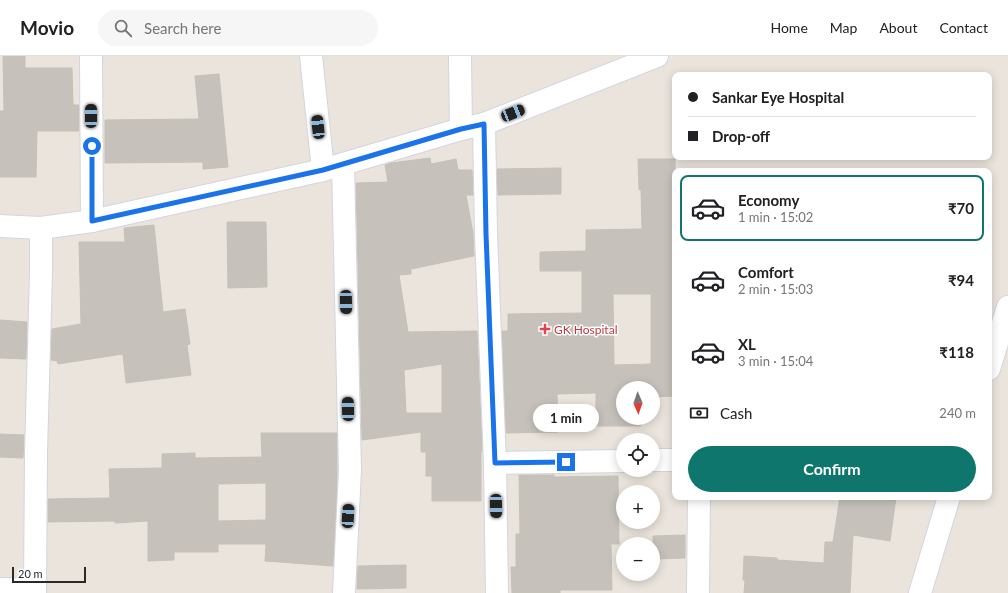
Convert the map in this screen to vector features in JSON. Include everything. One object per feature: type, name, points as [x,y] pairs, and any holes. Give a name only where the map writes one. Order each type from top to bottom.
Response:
[{"type":"street","points":[[91,56],[92,221]]},
{"type":"street","points":[[311,56],[333,167],[350,470],[344,593]]},
{"type":"street","points":[[460,56],[461,129]]},
{"type":"street","points":[[0,226],[41,228],[92,221],[333,167],[461,129],[484,124],[657,56]]},
{"type":"street","points":[[484,124],[486,234],[495,463],[497,593]]},
{"type":"street","points":[[0,589],[35,592],[36,452],[41,228]]},
{"type":"street","points":[[992,359],[1008,307]]},
{"type":"street","points":[[660,460],[672,460]]},
{"type":"street","points":[[495,463],[616,461]]},
{"type":"street","points":[[698,593],[699,500]]},
{"type":"street","points":[[920,593],[949,500]]},
{"type":"building","points":[[3,56],[25,56],[25,68],[72,68],[73,105],[79,105],[79,131],[37,131],[36,177],[0,177],[0,111],[4,111]]},
{"type":"building","points":[[219,74],[228,167],[203,169],[203,162],[105,163],[105,120],[199,119],[195,76]]},
{"type":"building","points":[[430,158],[431,164],[456,159],[458,170],[472,170],[473,195],[466,195],[473,233],[474,256],[411,269],[411,274],[399,275],[408,332],[477,331],[482,445],[481,501],[432,501],[432,476],[426,476],[426,452],[421,452],[421,432],[362,440],[356,183],[388,182],[385,165]],"holes":[[[442,364],[442,413],[406,413],[404,370]]]},
{"type":"building","points":[[638,159],[675,160],[675,168],[672,168],[672,396],[660,397],[660,381],[616,381],[616,425],[641,426],[596,426],[596,393],[557,394],[558,432],[506,433],[502,331],[508,331],[508,314],[582,313],[582,271],[540,271],[540,252],[586,251],[586,230],[642,229],[641,190],[639,190]],"holes":[[[613,294],[651,294],[651,364],[614,365]]]},
{"type":"building","points":[[561,168],[561,194],[498,195],[497,169]]},
{"type":"building","points":[[227,222],[266,222],[267,287],[228,288]]},
{"type":"building","points":[[154,225],[163,312],[185,309],[190,344],[187,345],[191,375],[126,383],[123,354],[58,364],[57,361],[51,360],[52,329],[81,324],[79,242],[125,242],[124,228]]},
{"type":"building","points":[[0,320],[27,322],[26,359],[0,358]]},
{"type":"building","points":[[261,433],[337,433],[337,490],[333,566],[265,561],[266,544],[218,544],[218,552],[174,552],[174,560],[148,561],[148,521],[115,523],[115,521],[48,522],[48,499],[110,498],[109,469],[162,468],[162,454],[195,453],[195,458],[262,457]],"holes":[[[266,483],[266,520],[218,521],[218,484]]]},
{"type":"building","points":[[0,434],[24,435],[23,458],[0,457]]},
{"type":"building","points":[[519,475],[554,475],[554,477],[618,477],[618,485],[616,485],[616,529],[619,529],[619,537],[616,537],[616,544],[611,544],[612,590],[560,590],[560,593],[512,593],[511,567],[516,567],[516,534],[520,534]]},
{"type":"building","points":[[840,500],[896,500],[890,541],[853,535],[850,593],[744,593],[744,556],[824,563],[825,542],[833,542]]},
{"type":"building","points":[[685,535],[685,558],[660,559],[660,537],[653,536]]},
{"type":"building","points":[[406,565],[406,588],[357,589],[358,566]]},
{"type":"place","name":"GK Hospital","points":[[545,329]]},
{"type":"route","points":[[92,146],[92,221],[323,170],[461,129],[484,124],[486,234],[495,463],[566,462]]}]
